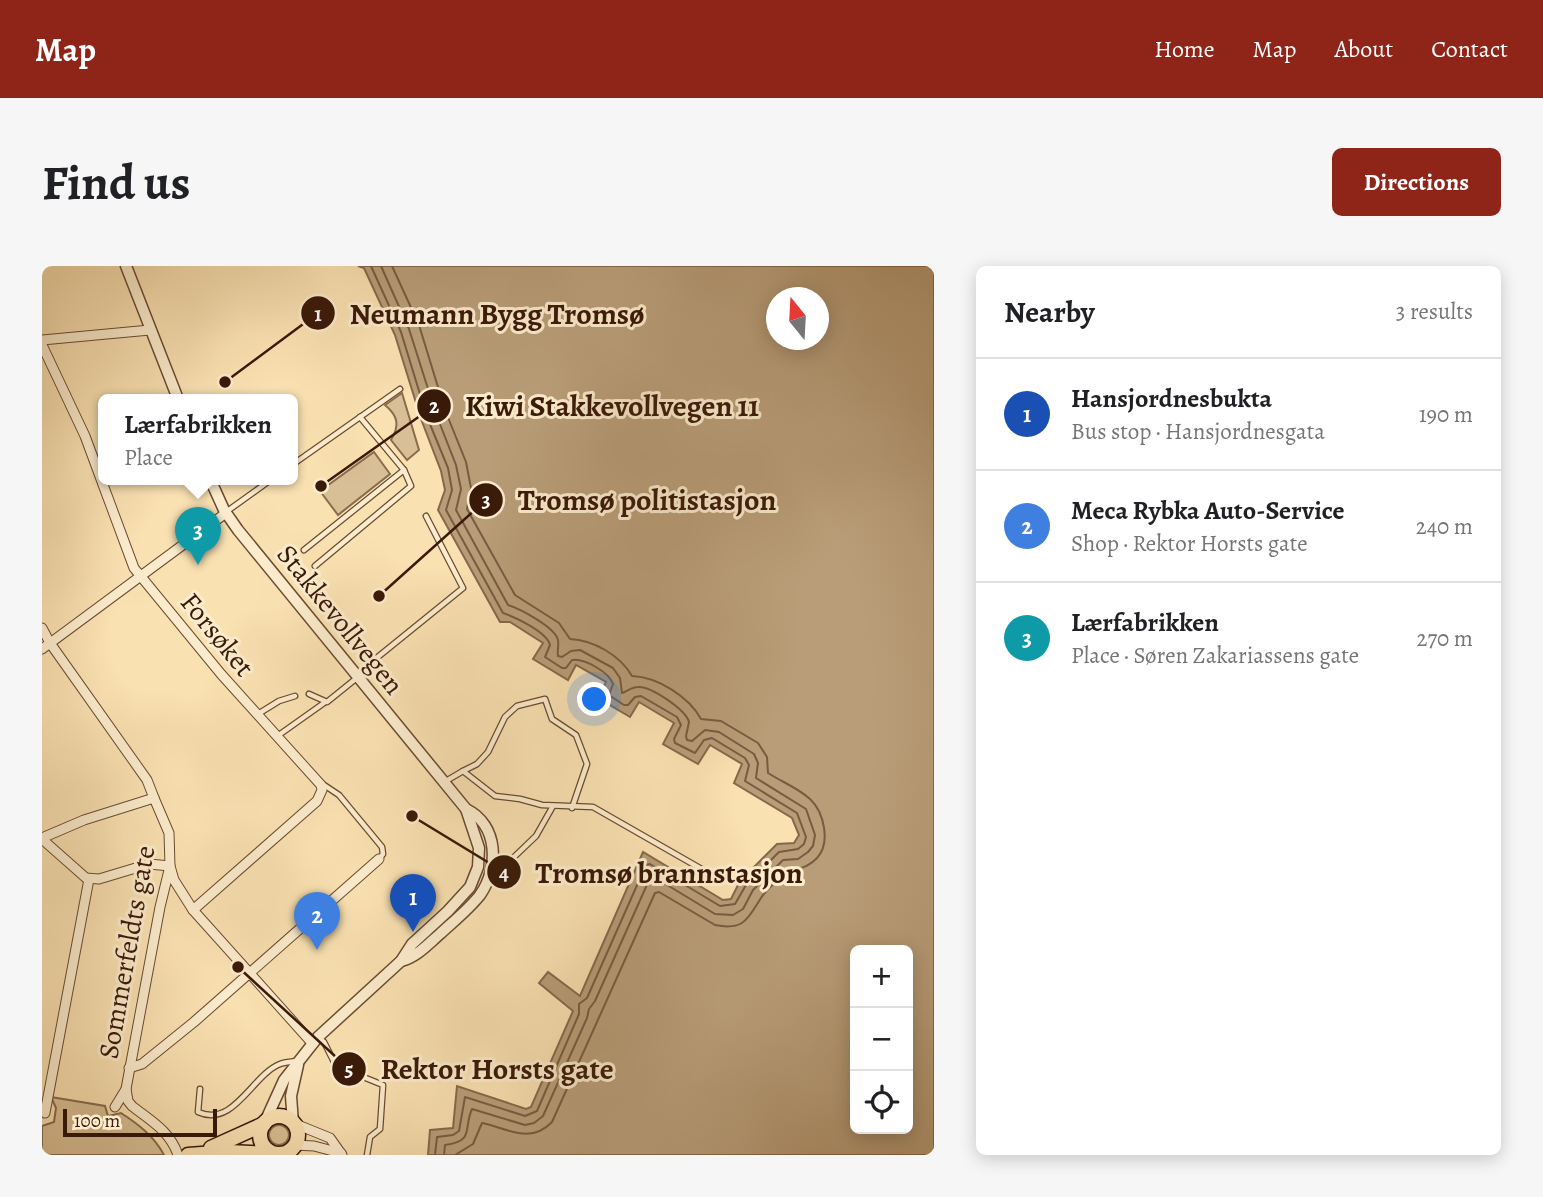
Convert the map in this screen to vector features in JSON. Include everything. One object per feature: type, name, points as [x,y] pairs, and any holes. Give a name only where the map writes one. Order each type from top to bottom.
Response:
[{"type":"main road","points":[[278,1116],[293,1123],[298,1134],[296,1150],[286,1153],[191,1154],[230,1140],[278,1116]]},
{"type":"main road","points":[[264,1124],[260,1133],[261,1142],[271,1154]]},
{"type":"street","points":[[126,266],[176,394]]},
{"type":"street","points":[[42,342],[150,330]]},
{"type":"street","name":"Forsøket","points":[[42,342],[98,473]]},
{"type":"street","name":"Forsøket","points":[[102,485],[128,557],[141,576],[258,718],[318,780]]},
{"type":"street","name":"Stakkevollvegen","points":[[213,485],[226,513],[466,809],[482,820],[492,844],[492,864],[485,884]]},
{"type":"street","points":[[46,646],[226,513]]},
{"type":"street","points":[[42,628],[46,646],[147,780],[154,798]]},
{"type":"street","points":[[193,910],[317,801],[322,790],[318,780]]},
{"type":"street","name":"Sommerfeldts gate","points":[[42,838],[84,820],[154,798],[169,833],[170,866],[126,1089],[115,1107]]},
{"type":"street","points":[[264,1124],[284,1080],[315,1041],[401,961],[412,944],[448,911],[473,881],[478,867],[479,848],[466,809]]},
{"type":"street","points":[[42,838],[75,871],[89,879],[99,879],[149,864],[170,866],[174,880],[193,910],[248,974],[315,1041]]},
{"type":"street","points":[[130,1068],[142,1064],[379,859]]},
{"type":"street","points":[[45,1113],[89,879]]},
{"type":"street","points":[[401,961],[416,955],[451,924],[476,899],[485,884]]},
{"type":"street","points":[[300,1063],[291,1096],[293,1123],[330,1138],[342,1154]]},
{"type":"street","points":[[126,1089],[128,1101],[165,1132],[178,1155]]},
{"type":"street","points":[[296,1150],[314,1146],[342,1154]]},
{"type":"lane","points":[[298,461],[400,389]]},
{"type":"lane","points":[[315,566],[411,486],[404,470],[360,417]]},
{"type":"lane","points":[[304,550],[404,470]]},
{"type":"lane","points":[[226,513],[264,485]]},
{"type":"lane","points":[[276,737],[324,703],[463,588],[426,516]]},
{"type":"lane","points":[[309,694],[324,703]]},
{"type":"lane","points":[[258,718],[279,701],[295,696]]},
{"type":"lane","points":[[445,782],[477,764],[488,752],[505,717],[517,706],[545,698],[552,719],[576,735],[587,764],[572,808]]},
{"type":"lane","points":[[463,771],[495,796],[554,806],[593,807],[719,879]]},
{"type":"lane","points":[[318,780],[339,795],[382,847],[383,854],[379,859]]},
{"type":"lane","points":[[485,884],[536,836],[554,806]]},
{"type":"lane","points":[[315,1041],[324,1042],[336,1066],[383,1085],[380,1129],[370,1137],[367,1155]]},
{"type":"lane","points":[[200,1089],[198,1112],[212,1115],[221,1113],[281,1063],[300,1063]]},
{"type":"shaded area","points":[[402,393],[419,450],[407,460],[391,440],[396,430],[396,421],[385,405]]},
{"type":"shaded area","points":[[374,452],[390,474],[338,515],[320,491]]},
{"type":"shaded area","points":[[51,1097],[105,1106],[108,1116],[121,1113],[145,1131],[164,1155],[42,1155],[42,1126],[54,1122],[56,1108]]},
{"type":"shaded area","points":[[279,1125],[286,1128],[289,1135],[286,1142],[279,1145],[272,1142],[269,1135],[272,1128]]},
{"type":"water","points":[[358,266],[934,266],[934,1155],[428,1155],[430,1130],[453,1128],[457,1086],[526,1109],[531,1107],[573,1011],[539,983],[548,972],[580,996],[643,852],[723,900],[731,899],[740,881],[777,844],[794,843],[799,835],[792,818],[734,783],[742,764],[710,745],[698,764],[663,744],[674,723],[639,702],[630,717],[598,698],[606,682],[576,665],[568,680],[533,659],[543,643],[510,622],[500,622],[438,510],[445,490],[441,471],[421,419],[395,335],[364,268]]},
{"type":"place","name":"Neumann Bygg Tromsø","points":[[225,382]]},
{"type":"place","name":"Kiwi Stakkevollvegen 11","points":[[321,486]]},
{"type":"place","name":"Lærfabrikken","points":[[198,565]]},
{"type":"place","name":"Tromsø politistasjon","points":[[379,596]]},
{"type":"place","name":"Tromsø brannstasjon","points":[[412,816]]},
{"type":"place","name":"Hansjordnesbukta","points":[[413,932]]},
{"type":"place","name":"Meca Rybka Auto-Service","points":[[317,950]]},
{"type":"place","name":"Rektor Horsts gate","points":[[238,967]]}]
